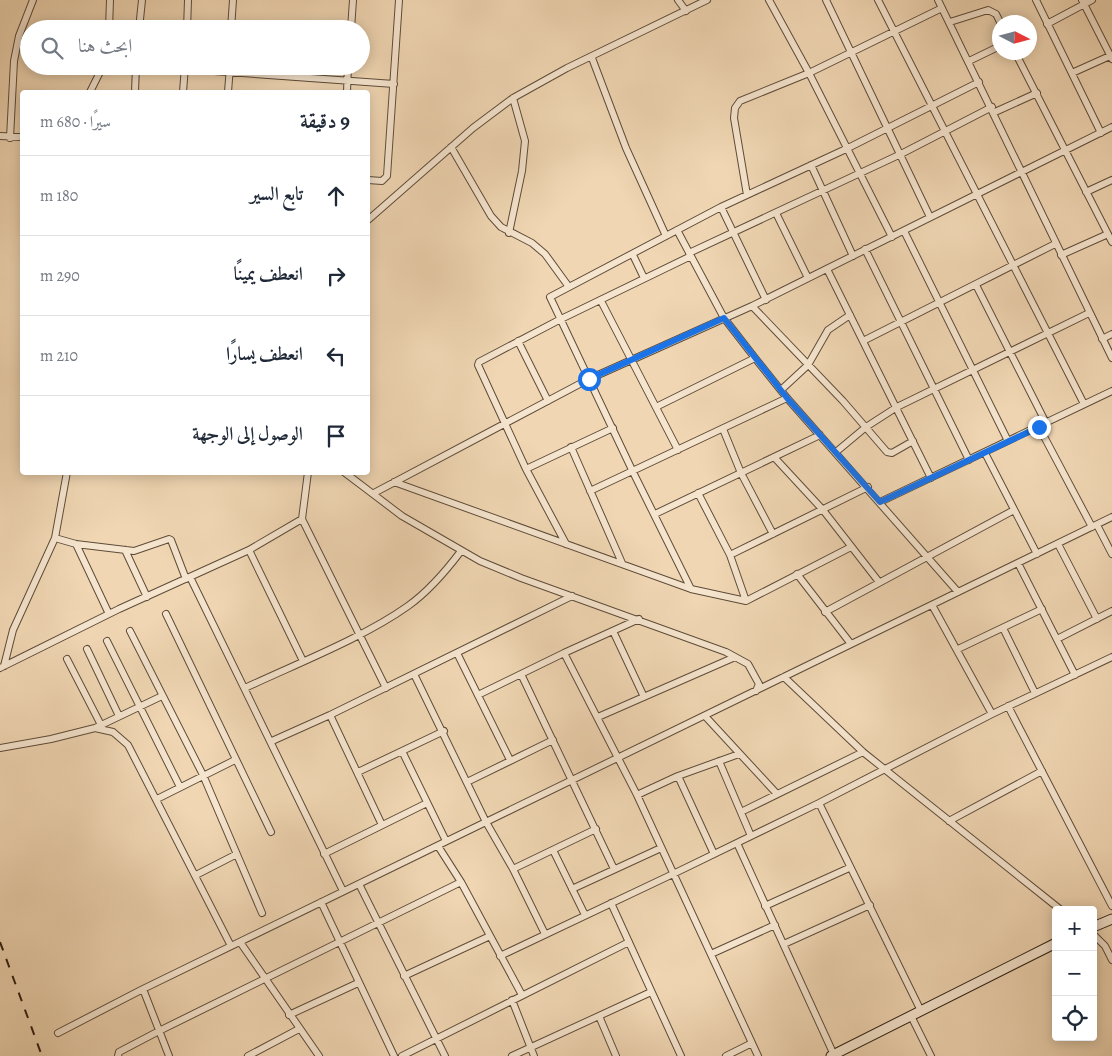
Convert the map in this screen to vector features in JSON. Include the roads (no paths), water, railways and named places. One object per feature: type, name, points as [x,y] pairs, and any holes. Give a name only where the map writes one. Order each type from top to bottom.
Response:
[{"type":"street","points":[[26,20],[34,0]]},
{"type":"street","points":[[109,20],[110,0]]},
{"type":"street","points":[[140,20],[142,0]]},
{"type":"street","points":[[187,20],[188,0]]},
{"type":"street","points":[[232,0],[232,20]]},
{"type":"street","points":[[352,20],[353,0]]},
{"type":"street","points":[[370,180],[382,181],[387,176],[399,0]]},
{"type":"street","points":[[678,0],[686,11]]},
{"type":"street","points":[[370,218],[451,147],[513,98],[707,0]]},
{"type":"street","points":[[769,0],[809,72],[892,237]]},
{"type":"street","points":[[826,0],[930,217]]},
{"type":"street","points":[[878,0],[1084,404]]},
{"type":"street","points":[[1036,0],[1101,133]]},
{"type":"street","points":[[1048,24],[1083,2],[1092,0]]},
{"type":"street","points":[[747,195],[738,153],[735,108],[740,101],[809,72],[894,31],[941,2],[1112,358]]},
{"type":"street","points":[[1072,74],[1111,56],[1083,2]]},
{"type":"street","points":[[950,22],[988,10],[996,15]]},
{"type":"street","points":[[10,138],[14,61],[20,36]]},
{"type":"street","points":[[969,61],[992,50]]},
{"type":"street","points":[[592,58],[626,148],[666,236]]},
{"type":"street","points":[[1020,60],[1112,242]]},
{"type":"street","points":[[91,90],[98,75]]},
{"type":"street","points":[[135,90],[136,75]]},
{"type":"street","points":[[183,90],[184,75]]},
{"type":"street","points":[[228,90],[229,75]]},
{"type":"street","points":[[288,75],[394,84]]},
{"type":"street","points":[[346,90],[347,75]]},
{"type":"street","points":[[691,589],[655,514],[632,472],[550,297],[721,207],[979,82]]},
{"type":"street","points":[[566,544],[504,423],[478,365],[479,362],[776,213],[946,131],[1036,93]]},
{"type":"street","points":[[509,233],[522,170],[525,141],[513,98]]},
{"type":"street","points":[[374,493],[589,379],[766,300],[865,249],[1024,173],[1112,128]]},
{"type":"street","points":[[0,136],[20,137]]},
{"type":"street","points":[[451,147],[491,216],[509,233],[532,244],[545,254],[569,287]]},
{"type":"street","points":[[811,165],[853,256]]},
{"type":"street","points":[[1086,192],[1112,180]]},
{"type":"street","points":[[721,207],[766,300]]},
{"type":"street","points":[[776,213],[808,278]]},
{"type":"street","points":[[677,230],[724,318],[755,358],[787,398],[958,592]]},
{"type":"street","points":[[904,231],[1008,441]]},
{"type":"street","points":[[1061,255],[1108,234]]},
{"type":"street","points":[[863,341],[1056,244]]},
{"type":"street","points":[[865,249],[969,460]]},
{"type":"street","points":[[633,255],[644,278]]},
{"type":"street","points":[[827,269],[931,478]]},
{"type":"street","points":[[976,285],[1046,424]]},
{"type":"street","points":[[601,301],[678,450]]},
{"type":"street","points":[[752,306],[866,426],[887,452],[892,453],[913,440]]},
{"type":"street","points":[[836,452],[866,426],[897,408],[1089,313]]},
{"type":"street","points":[[781,390],[808,366],[828,330],[850,315]]},
{"type":"street","points":[[1102,339],[1112,334]]},
{"type":"street","points":[[518,342],[548,401]]},
{"type":"street","points":[[656,407],[755,358]]},
{"type":"street","points":[[880,502],[1112,391]]},
{"type":"street","points":[[590,491],[787,398]]},
{"type":"street","points":[[1039,427],[1094,526],[1112,554]]},
{"type":"street","points":[[526,469],[613,428]]},
{"type":"street","points":[[723,429],[741,473],[773,534]]},
{"type":"street","points":[[655,514],[820,435]]},
{"type":"street","points":[[571,448],[622,563]]},
{"type":"street","points":[[985,453],[1036,554]]},
{"type":"street","points":[[774,457],[823,510],[879,582]]},
{"type":"street","points":[[2,667],[13,630],[55,538],[66,475]]},
{"type":"street","points":[[308,475],[302,519],[386,688]]},
{"type":"street","points":[[348,475],[402,516],[461,551],[521,578],[735,656],[748,664],[755,674],[759,684],[756,690]]},
{"type":"street","points":[[394,482],[691,589],[746,600],[851,546]]},
{"type":"street","points":[[730,555],[868,488]]},
{"type":"street","points":[[698,493],[730,555],[746,600]]},
{"type":"street","points":[[825,612],[1014,510]]},
{"type":"street","points":[[58,1033],[143,989],[1112,517]]},
{"type":"street","points":[[2,667],[110,614],[249,550],[302,519]]},
{"type":"street","points":[[55,538],[76,544],[134,551],[168,539],[171,540],[188,578],[272,741],[343,892]]},
{"type":"street","points":[[76,544],[110,614]]},
{"type":"street","points":[[1058,544],[1097,619]]},
{"type":"street","points":[[125,550],[147,597]]},
{"type":"street","points":[[249,550],[303,661]]},
{"type":"street","points":[[245,688],[360,633],[409,606],[445,572],[461,551]]},
{"type":"street","points":[[1018,563],[1075,675]]},
{"type":"street","points":[[797,574],[851,644]]},
{"type":"street","points":[[272,741],[386,688],[572,596]]},
{"type":"street","points":[[932,605],[958,649],[992,714]]},
{"type":"street","points":[[958,649],[1042,609]]},
{"type":"street","points":[[1058,639],[1112,611]]},
{"type":"street","points":[[166,614],[271,832]]},
{"type":"street","points":[[478,695],[564,653],[639,620]]},
{"type":"street","points":[[1003,628],[1035,693]]},
{"type":"street","points":[[130,631],[203,775],[235,855],[262,913]]},
{"type":"street","points":[[613,631],[644,697]]},
{"type":"street","points":[[108,640],[139,707],[180,787]]},
{"type":"street","points":[[87,649],[119,716]]},
{"type":"street","points":[[457,653],[510,760]]},
{"type":"street","points":[[564,653],[637,795],[758,1056]]},
{"type":"street","points":[[598,718],[735,656]]},
{"type":"street","points":[[500,956],[819,803],[885,767],[1112,657]]},
{"type":"street","points":[[67,659],[98,726],[112,732],[128,745],[231,946]]},
{"type":"street","points":[[414,674],[444,731],[486,822],[513,869],[545,934]]},
{"type":"street","points":[[521,674],[614,869]]},
{"type":"street","points":[[784,677],[863,752],[885,767],[949,821],[1056,906]]},
{"type":"street","points":[[0,748],[51,739],[98,726],[162,696]]},
{"type":"street","points":[[1008,706],[1112,906]]},
{"type":"street","points":[[330,715],[382,825]]},
{"type":"street","points":[[705,716],[777,794]]},
{"type":"street","points":[[358,772],[444,731]]},
{"type":"street","points":[[467,782],[553,740]]},
{"type":"street","points":[[402,751],[446,841]]},
{"type":"street","points":[[741,812],[863,752]]},
{"type":"street","points":[[637,795],[678,776],[739,754]]},
{"type":"street","points":[[157,799],[235,760]]},
{"type":"street","points":[[719,761],[751,836]]},
{"type":"street","points":[[949,821],[1042,771]]},
{"type":"street","points":[[678,776],[714,854]]},
{"type":"street","points":[[819,803],[849,868],[870,905],[921,1010]]},
{"type":"street","points":[[324,854],[428,804]]},
{"type":"street","points":[[513,869],[596,829]]},
{"type":"street","points":[[737,843],[784,944],[832,1055],[1052,945]]},
{"type":"street","points":[[438,846],[461,882],[522,995]]},
{"type":"street","points":[[572,889],[661,848]]},
{"type":"street","points":[[553,850],[585,915]]},
{"type":"street","points":[[196,875],[235,855]]},
{"type":"street","points":[[765,906],[849,868]]},
{"type":"street","points":[[118,1056],[119,1052],[159,1031],[461,882]]},
{"type":"street","points":[[359,884],[444,1056]]},
{"type":"street","points":[[321,902],[394,1056]]},
{"type":"street","points":[[611,903],[681,1056]]},
{"type":"street","points":[[784,944],[870,905]]},
{"type":"street","points":[[1097,925],[1112,919]]},
{"type":"street","points":[[711,954],[775,925]]},
{"type":"street","points":[[404,976],[490,936]]},
{"type":"street","points":[[1097,938],[1105,946],[1112,960]]},
{"type":"street","points":[[240,942],[299,1030],[319,1056]]},
{"type":"street","points":[[402,1056],[629,942]]},
{"type":"street","points":[[289,1015],[358,982]]},
{"type":"street","points":[[143,989],[169,1056]]},
{"type":"street","points":[[512,1056],[651,992]]},
{"type":"street","points":[[512,1000],[534,1056]]},
{"type":"street","points":[[599,1016],[616,1056]]},
{"type":"street","points":[[911,1016],[931,1056]]},
{"type":"street","points":[[248,1056],[299,1030]]},
{"type":"street","points":[[726,1056],[752,1043]]},
{"type":"railway","points":[[0,942],[42,1056]]}]
